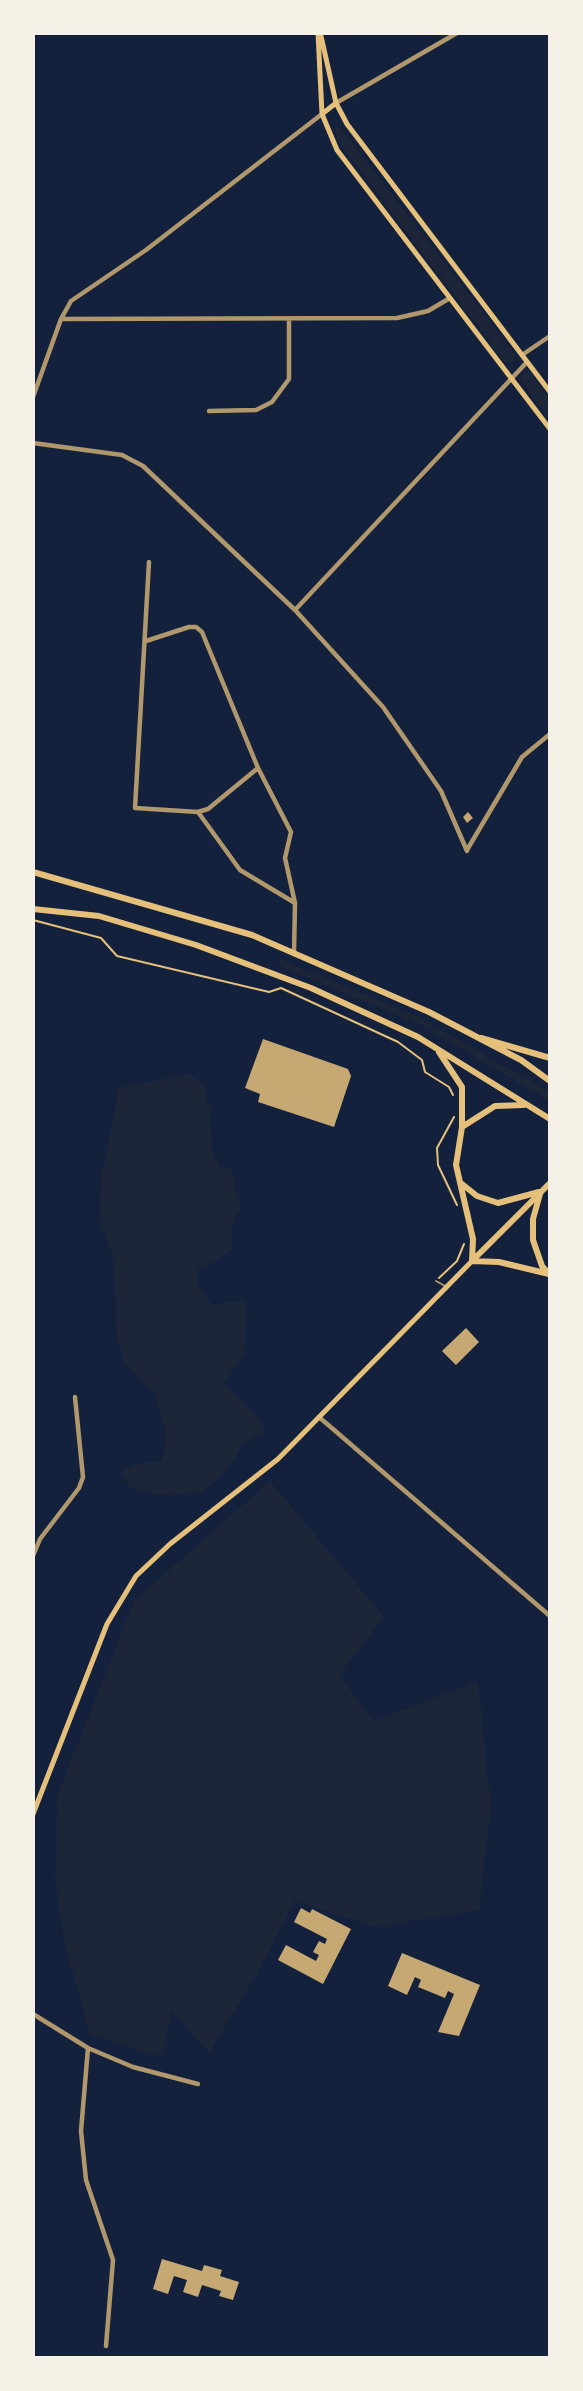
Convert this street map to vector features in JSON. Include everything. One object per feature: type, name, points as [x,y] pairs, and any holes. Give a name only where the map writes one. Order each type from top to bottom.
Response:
[{"type":"main road","points":[[319,33],[336,103],[347,124],[550,392]]},
{"type":"main road","points":[[319,33],[322,114],[337,150],[550,429]]},
{"type":"main road","points":[[322,114],[336,103]]},
{"type":"main road","points":[[33,872],[200,918],[294,954],[429,1012],[466,1034],[521,1060],[550,1081]]},
{"type":"main road","points":[[33,909],[99,916],[196,945],[334,998],[391,1023],[438,1049],[550,1119]]},
{"type":"main road","points":[[466,1034],[550,1058]]},
{"type":"main road","points":[[438,1049],[462,1087],[462,1127],[457,1154],[473,1240],[472,1261]]},
{"type":"main road","points":[[462,1127],[495,1106],[527,1105]]},
{"type":"main road","points":[[461,1182],[477,1196],[498,1203],[541,1192]]},
{"type":"main road","points":[[33,1814],[107,1624],[124,1592],[149,1562],[243,1489],[318,1417],[550,1183]]},
{"type":"main road","points":[[541,1192],[533,1219],[533,1240],[542,1266],[549,1274]]},
{"type":"main road","points":[[472,1261],[499,1262],[549,1274]]},
{"type":"street","points":[[336,103],[457,33]]},
{"type":"street","points":[[33,397],[61,319],[71,301],[146,250],[322,114]]},
{"type":"street","points":[[61,319],[397,318],[428,311],[450,298]]},
{"type":"street","points":[[209,411],[256,410],[272,402],[289,379],[289,320]]},
{"type":"street","points":[[522,355],[550,336]]},
{"type":"street","points":[[295,610],[527,362]]},
{"type":"street","points":[[33,443],[122,455],[143,466],[295,610],[383,708],[441,792],[467,851],[522,757],[550,734]]},
{"type":"street","points":[[149,562],[135,808],[198,812],[208,809],[258,768]]},
{"type":"street","points":[[146,641],[189,627],[196,627],[202,632],[258,768],[291,832],[285,871],[295,903],[294,954]]},
{"type":"street","points":[[198,812],[240,870],[295,903]]},
{"type":"street","points":[[33,1556],[40,1539],[79,1489],[83,1476],[75,1397]]},
{"type":"street","points":[[318,1417],[550,1616]]},
{"type":"street","points":[[33,2014],[88,2048],[133,2067],[198,2084]]},
{"type":"street","points":[[88,2048],[81,2131],[86,2180],[113,2260],[106,2346]]},
{"type":"lane","points":[[436,1280],[446,1286]]},
{"type":"path","points":[[33,920],[101,938],[117,956],[269,992],[281,988],[368,1026],[398,1042],[422,1060],[425,1072],[449,1087],[454,1104]]},
{"type":"path","points":[[456,1113],[437,1148],[438,1165],[458,1208]]},
{"type":"path","points":[[436,1280],[457,1261],[466,1242]]},
{"type":"shaded area","points":[[340,127],[515,354],[514,362],[505,362],[337,140],[335,129]]},
{"type":"shaded area","points":[[525,371],[529,372],[550,399],[550,420],[521,380],[520,376]]},
{"type":"shaded area","points":[[282,960],[419,1017],[550,1092],[550,1101],[417,1023],[277,965]]},
{"type":"shaded area","points":[[189,1074],[203,1084],[210,1110],[212,1150],[219,1167],[232,1168],[237,1198],[242,1208],[233,1221],[232,1250],[197,1271],[198,1283],[212,1305],[244,1300],[247,1304],[245,1354],[224,1383],[256,1415],[266,1431],[243,1445],[225,1473],[201,1493],[160,1495],[129,1487],[120,1472],[135,1464],[162,1461],[167,1435],[155,1395],[124,1362],[117,1335],[113,1257],[99,1218],[101,1179],[119,1088]]},
{"type":"shaded area","points":[[270,1481],[384,1617],[339,1675],[373,1721],[478,1681],[491,1806],[479,1910],[376,1927],[295,1901],[255,1978],[209,2053],[172,2011],[162,2057],[90,2034],[65,1946],[55,1882],[57,1796],[134,1601]]},
{"type":"building","points":[[468,812],[473,818],[467,823],[463,817]]},
{"type":"building","points":[[263,1039],[348,1069],[351,1076],[334,1127],[258,1102],[260,1094],[245,1088]]},
{"type":"building","points":[[466,1328],[479,1342],[456,1365],[442,1351]]},
{"type":"building","points":[[301,1908],[310,1913],[312,1909],[351,1929],[323,1984],[278,1960],[286,1945],[316,1961],[319,1955],[313,1952],[319,1941],[325,1944],[327,1939],[294,1922]]},
{"type":"building","points":[[402,1953],[480,1985],[459,2036],[438,2032],[454,1994],[448,1991],[445,1998],[418,1987],[421,1980],[415,1977],[407,1995],[388,1986]]},
{"type":"building","points":[[162,2259],[202,2271],[204,2265],[222,2270],[220,2276],[239,2282],[233,2300],[219,2296],[221,2291],[202,2285],[198,2297],[183,2292],[187,2280],[174,2276],[168,2294],[153,2289]]}]
